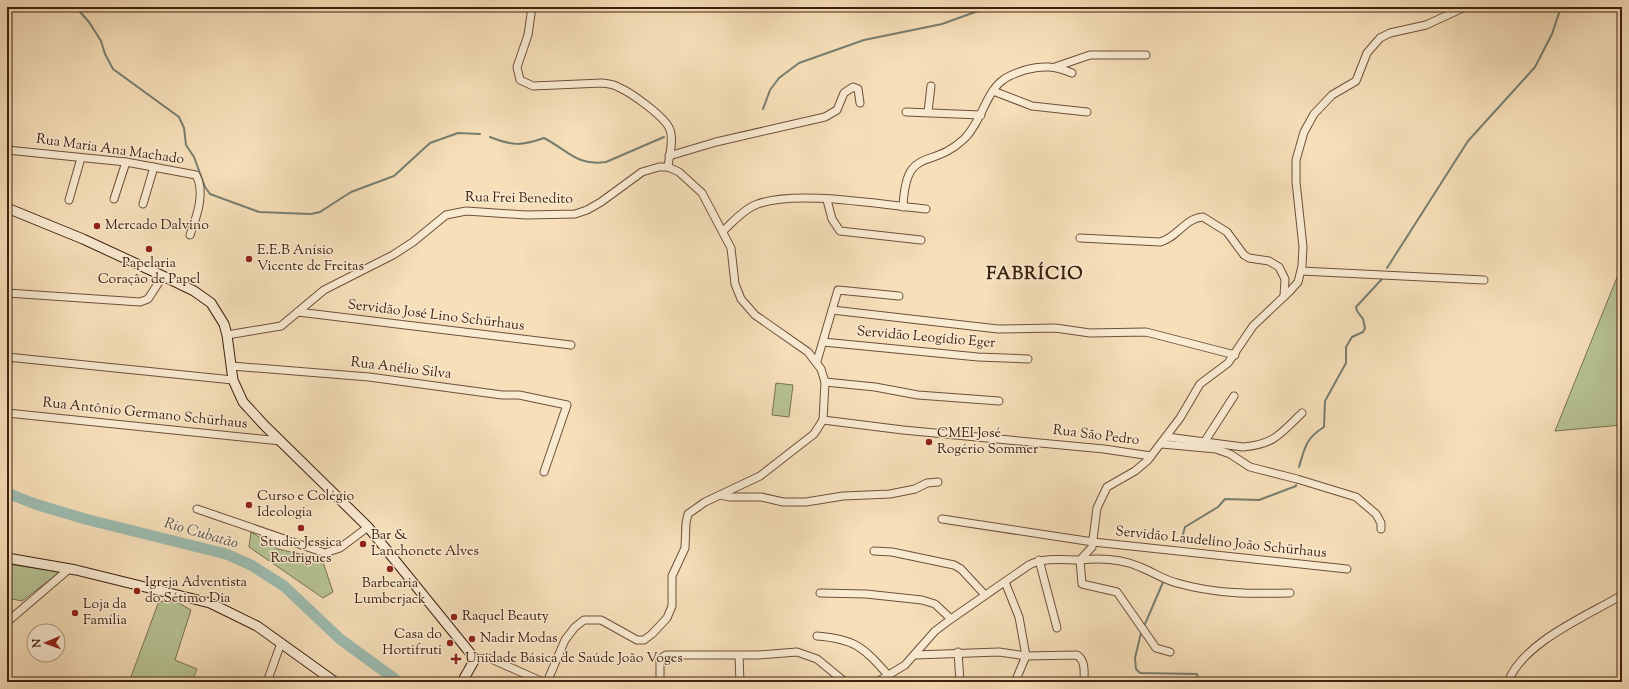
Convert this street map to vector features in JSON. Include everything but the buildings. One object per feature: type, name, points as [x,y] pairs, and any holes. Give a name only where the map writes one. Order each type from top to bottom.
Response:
[{"type":"main road","points":[[7,208],[83,239],[194,290],[208,300],[220,316],[227,335],[233,380],[244,402],[281,441],[368,526],[475,659],[462,682]]},
{"type":"main road","points":[[7,558],[69,569],[210,603],[257,626],[335,682]]},
{"type":"street","points":[[532,7],[528,35],[517,67],[520,80],[533,86],[602,83],[618,87],[660,116],[667,124],[671,133],[668,167],[680,172],[702,193],[723,232],[733,255],[736,289],[744,304],[755,315],[808,352],[817,361],[825,382],[823,420],[814,434],[760,476],[698,506],[687,517],[685,548],[672,576],[672,606],[667,618],[644,640],[637,640],[601,620],[584,620],[575,627],[565,640],[547,682]]},
{"type":"street","points":[[1080,560],[1089,552],[1093,542],[1096,511],[1105,491],[1112,483],[1138,470],[1151,456],[1162,444],[1180,418],[1200,384],[1225,366],[1235,356],[1243,339],[1253,326],[1296,285],[1302,271],[1303,236],[1295,171],[1301,140],[1308,123],[1326,100],[1356,81],[1367,53],[1380,38],[1390,33],[1426,25],[1465,7]]},
{"type":"street","points":[[1055,67],[1090,55],[1146,55]]},
{"type":"street","points":[[903,207],[904,184],[912,168],[920,162],[948,150],[961,141],[974,127],[1001,81],[1013,74],[1038,66],[1055,67],[1072,73]]},
{"type":"street","points":[[928,112],[931,86]]},
{"type":"street","points":[[670,156],[716,142],[825,117],[837,110],[844,93],[853,87],[858,89],[860,103]]},
{"type":"street","points":[[994,91],[1032,106],[1087,112]]},
{"type":"street","points":[[906,112],[981,114]]},
{"type":"street","name":"Rua Maria Ana Machado","points":[[7,150],[126,162],[196,175],[200,190],[198,213],[190,235]]},
{"type":"street","points":[[69,200],[81,158]]},
{"type":"street","points":[[114,199],[126,162]]},
{"type":"street","name":"Rua Frei Benedito","points":[[227,335],[281,326],[332,285],[403,249],[446,215],[466,211],[540,215],[575,214],[587,210],[601,202],[642,172],[659,166],[668,167]]},
{"type":"street","points":[[143,204],[154,167]]},
{"type":"street","points":[[723,232],[746,210],[762,203],[794,198],[926,209]]},
{"type":"street","points":[[826,200],[832,220],[840,231],[921,240]]},
{"type":"street","points":[[1080,238],[1160,242],[1172,237],[1190,221],[1203,217],[1227,232],[1244,255],[1249,258],[1268,261],[1280,267],[1285,279],[1284,296]]},
{"type":"street","points":[[1302,271],[1484,280]]},
{"type":"street","points":[[7,292],[141,302],[148,299],[163,276]]},
{"type":"street","points":[[817,361],[838,290],[899,296]]},
{"type":"street","points":[[832,310],[998,329],[1056,328],[1090,333],[1146,332],[1235,356]]},
{"type":"street","name":"Servidão José Lino Schürhaus","points":[[298,312],[572,345]]},
{"type":"street","name":"Servidão Leogídio Eger","points":[[823,342],[1028,359]]},
{"type":"street","points":[[7,357],[233,380]]},
{"type":"street","name":"Rua Anélio Silva","points":[[231,366],[369,377],[502,395],[519,395],[567,405],[544,472]]},
{"type":"street","points":[[825,382],[875,387],[918,395],[999,401]]},
{"type":"street","points":[[1205,441],[1234,396]]},
{"type":"street","points":[[1167,437],[1243,447],[1270,442],[1278,437],[1302,413]]},
{"type":"street","name":"Rua Antônio Germano Schürhaus","points":[[7,414],[281,441]]},
{"type":"street","name":"Rua São Pedro","points":[[823,420],[903,430],[1104,449],[1151,456]]},
{"type":"street","points":[[1162,444],[1216,449],[1230,454],[1250,467],[1297,479],[1356,497],[1376,514],[1381,523],[1382,529]]},
{"type":"street","points":[[721,495],[729,497],[761,497],[783,502],[806,502],[844,496],[890,494],[915,489],[927,483],[938,482]]},
{"type":"street","points":[[197,509],[325,553],[340,548],[368,526]]},
{"type":"street","name":"Servidão Laudelino João Schürhaus","points":[[942,519],[1093,542],[1347,569]]},
{"type":"street","points":[[874,551],[892,552],[954,565],[961,569],[985,595]]},
{"type":"street","points":[[877,682],[905,665],[935,631],[951,618],[1039,560],[1080,560],[1094,558],[1130,564],[1172,582],[1209,591],[1244,594],[1290,593]]},
{"type":"street","points":[[1039,560],[1057,628]]},
{"type":"street","points":[[1080,560],[1082,584],[1117,592],[1156,648],[1170,652]]},
{"type":"street","points":[[7,622],[69,569]]},
{"type":"street","points":[[1005,582],[1019,617],[1026,656],[1016,682]]},
{"type":"street","points":[[820,594],[866,594],[922,600],[935,604],[951,618]]},
{"type":"street","points":[[1508,682],[1518,664],[1537,646],[1622,595]]},
{"type":"street","points":[[817,636],[839,638],[856,644],[888,675]]},
{"type":"street","points":[[267,682],[281,643]]},
{"type":"street","points":[[958,652],[960,682]]},
{"type":"street","points":[[915,655],[958,652],[999,652],[1026,656],[1076,655],[1082,658],[1084,664],[1084,682]]},
{"type":"street","points":[[660,682],[660,659],[664,655],[739,656],[804,653],[817,658],[845,682]]},
{"type":"street","points":[[739,656],[740,682]]},
{"type":"street","points":[[475,659],[489,658],[543,682]]},
{"type":"green space","points":[[1622,265],[1622,425],[1555,431]]},
{"type":"green space","points":[[776,383],[793,385],[789,417],[772,415]]},
{"type":"green space","points":[[251,532],[278,549],[322,559],[333,592],[323,598],[249,547]]},
{"type":"green space","points":[[7,564],[60,572],[22,601],[7,598]]},
{"type":"green space","points":[[159,601],[179,603],[191,610],[175,660],[197,669],[192,682],[173,682],[174,678],[164,678],[162,682],[129,682]]},
{"type":"waterway","points":[[79,7],[80,12],[89,22],[101,41],[105,54],[113,69],[179,117],[184,128],[186,145],[194,157],[205,187],[210,194],[259,212],[311,214],[320,212],[351,192],[394,176],[430,143],[458,133],[480,134]]},
{"type":"waterway","points":[[763,109],[770,90],[779,78],[799,63],[864,40],[942,24],[989,7]]},
{"type":"waterway","points":[[1387,268],[1468,141],[1535,67],[1552,34],[1561,7]]},
{"type":"waterway","points":[[490,137],[517,144],[523,144],[544,138],[580,160],[596,163],[606,162],[664,137]]},
{"type":"waterway","points":[[1299,467],[1310,439],[1324,427],[1325,401],[1346,363],[1346,347],[1352,337],[1363,332],[1365,328],[1363,319],[1356,307],[1382,279]]},
{"type":"waterway","points":[[1182,538],[1185,527],[1218,507],[1225,499],[1259,500],[1296,485]]},
{"type":"waterway","name":"Rio Cubatão","points":[[7,493],[35,504],[85,519],[226,554],[251,565],[284,586],[340,639],[399,682]]},
{"type":"waterway","points":[[1145,624],[1164,580]]},
{"type":"waterway","points":[[1141,633],[1135,658],[1136,669],[1140,673],[1197,674],[1199,682]]},
{"type":"place","name":"Mercado Dalvino","points":[[97,226]]},
{"type":"place","name":"Papelaria Coração de Papel","points":[[149,249]]},
{"type":"place","name":"E.E.B Anísio Vicente de Freitas","points":[[249,259]]},
{"type":"place","name":"CMEI José Rogério Sommer","points":[[929,442]]},
{"type":"place","name":"Curso e Colégio Ideologia","points":[[249,505]]},
{"type":"place","name":"Studio Jessica Rodrigues","points":[[301,528]]},
{"type":"place","name":"Bar & Lanchonete Alves","points":[[363,544]]},
{"type":"place","name":"Barbearia Lumberjack","points":[[390,569]]},
{"type":"place","name":"Igreja Adventista do Sétimo Dia","points":[[137,591]]},
{"type":"place","name":"Loja da Família","points":[[75,613]]},
{"type":"place","name":"Raquel Beauty","points":[[454,617]]},
{"type":"place","name":"Nadir Modas","points":[[472,639]]},
{"type":"place","name":"Casa do Hortifruti","points":[[450,643]]},
{"type":"place","name":"Unidade Básica de Saúde João Voges","points":[[456,659]]},
{"type":"district","name":"FABRÍCIO","points":[[1035,275]]}]
